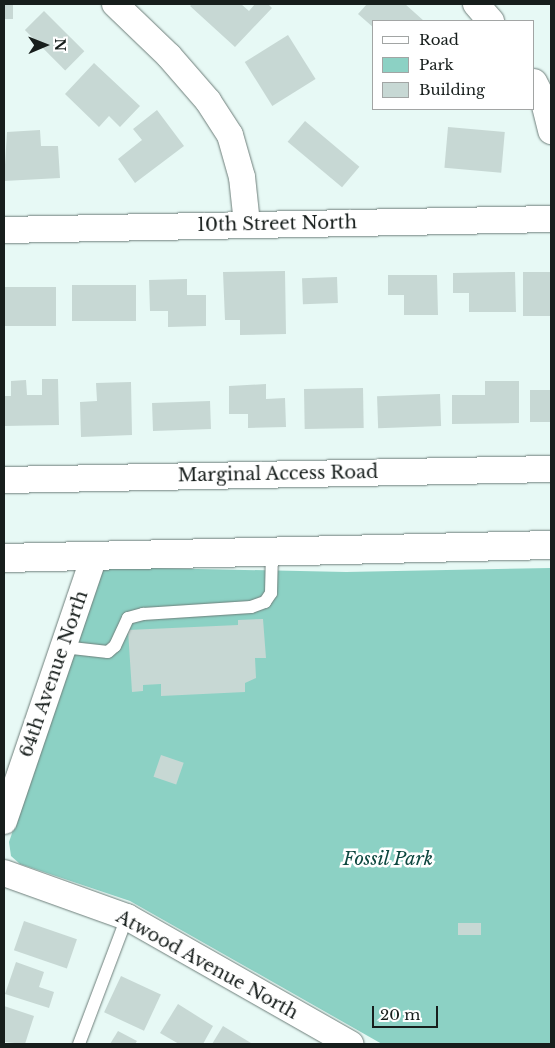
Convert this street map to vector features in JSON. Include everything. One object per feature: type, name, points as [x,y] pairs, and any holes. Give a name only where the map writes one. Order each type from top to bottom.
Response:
[{"type":"main road","points":[[4,558],[551,545]]},
{"type":"street","points":[[114,4],[169,56],[208,101],[230,135],[242,177],[247,224]]},
{"type":"street","points":[[476,4],[490,20]]},
{"type":"street","points":[[535,84],[544,102],[551,131]]},
{"type":"street","name":"10th Street North","points":[[4,230],[551,219]]},
{"type":"street","name":"Marginal Access Road","points":[[4,480],[551,469]]},
{"type":"street","name":"64th Avenue North","points":[[4,821],[10,779],[63,647],[94,556]]},
{"type":"street","name":"Atwood Avenue North","points":[[4,873],[127,917],[350,1044]]},
{"type":"lane","points":[[63,647],[108,652],[115,646],[128,618],[143,614],[251,607],[265,602],[271,593],[272,552]]},
{"type":"lane","points":[[79,1044],[127,917]]},
{"type":"green space","name":"Fossil Park","points":[[103,567],[346,572],[551,568],[551,1044],[382,1044],[130,901],[20,864],[11,856],[9,842]]},
{"type":"building","points":[[4,4],[13,4],[13,19],[4,19]]},
{"type":"building","points":[[192,4],[241,4],[249,11],[255,4],[268,4],[272,8],[235,47],[190,6]]},
{"type":"building","points":[[367,4],[405,4],[423,20],[372,20],[372,26],[358,14]]},
{"type":"building","points":[[44,11],[84,51],[65,70],[25,30]]},
{"type":"building","points":[[288,35],[316,79],[272,106],[245,62]]},
{"type":"building","points":[[94,63],[140,106],[120,127],[109,116],[99,127],[65,94]]},
{"type":"building","points":[[157,110],[184,146],[135,183],[118,159],[142,140],[133,129]]},
{"type":"building","points":[[305,121],[359,167],[342,187],[288,142]]},
{"type":"building","points":[[448,127],[505,132],[501,173],[444,168]]},
{"type":"building","points":[[40,130],[41,146],[58,146],[60,178],[4,181],[7,132]]},
{"type":"building","points":[[285,271],[286,334],[240,335],[240,320],[225,320],[223,272]]},
{"type":"building","points":[[515,272],[516,312],[469,312],[469,293],[453,293],[453,273]]},
{"type":"building","points":[[523,272],[551,272],[551,316],[523,316]]},
{"type":"building","points":[[388,275],[437,275],[438,315],[404,315],[404,295],[388,295]]},
{"type":"building","points":[[337,277],[338,303],[303,304],[302,278]]},
{"type":"building","points":[[187,279],[187,295],[206,295],[206,326],[168,327],[168,311],[150,311],[149,280]]},
{"type":"building","points":[[72,285],[136,285],[136,321],[72,321]]},
{"type":"building","points":[[4,287],[56,287],[56,326],[4,326]]},
{"type":"building","points":[[42,379],[58,379],[59,425],[4,426],[4,396],[11,396],[11,381],[26,380],[27,395],[42,395]]},
{"type":"building","points":[[485,381],[519,381],[519,423],[452,424],[452,395],[485,395]]},
{"type":"building","points":[[131,382],[132,435],[81,437],[80,402],[97,401],[96,383]]},
{"type":"building","points":[[266,384],[266,399],[285,398],[286,427],[248,428],[248,414],[229,414],[229,386]]},
{"type":"building","points":[[363,388],[364,428],[305,429],[304,389]]},
{"type":"building","points":[[530,390],[551,390],[551,422],[530,422]]},
{"type":"building","points":[[440,394],[441,426],[378,428],[377,396]]},
{"type":"building","points":[[210,401],[211,429],[153,431],[152,403]]},
{"type":"building","points":[[263,619],[266,658],[255,658],[256,678],[245,683],[245,692],[161,696],[161,684],[143,685],[143,691],[132,692],[128,630],[238,625],[238,620]]},
{"type":"building","points":[[161,755],[184,763],[176,785],[154,777]]},
{"type":"building","points":[[24,921],[77,939],[67,969],[14,950]]},
{"type":"building","points":[[458,923],[481,923],[481,935],[458,935]]},
{"type":"building","points":[[16,962],[44,972],[39,987],[54,992],[49,1008],[5,994]]},
{"type":"building","points":[[121,976],[161,995],[144,1031],[104,1012]]},
{"type":"building","points":[[178,1004],[213,1026],[203,1044],[179,1044],[160,1033]]},
{"type":"building","points":[[4,1006],[34,1016],[25,1044],[4,1042]]},
{"type":"building","points":[[223,1026],[251,1043],[212,1044]]},
{"type":"building","points":[[118,1031],[137,1041],[135,1044],[110,1044]]}]
